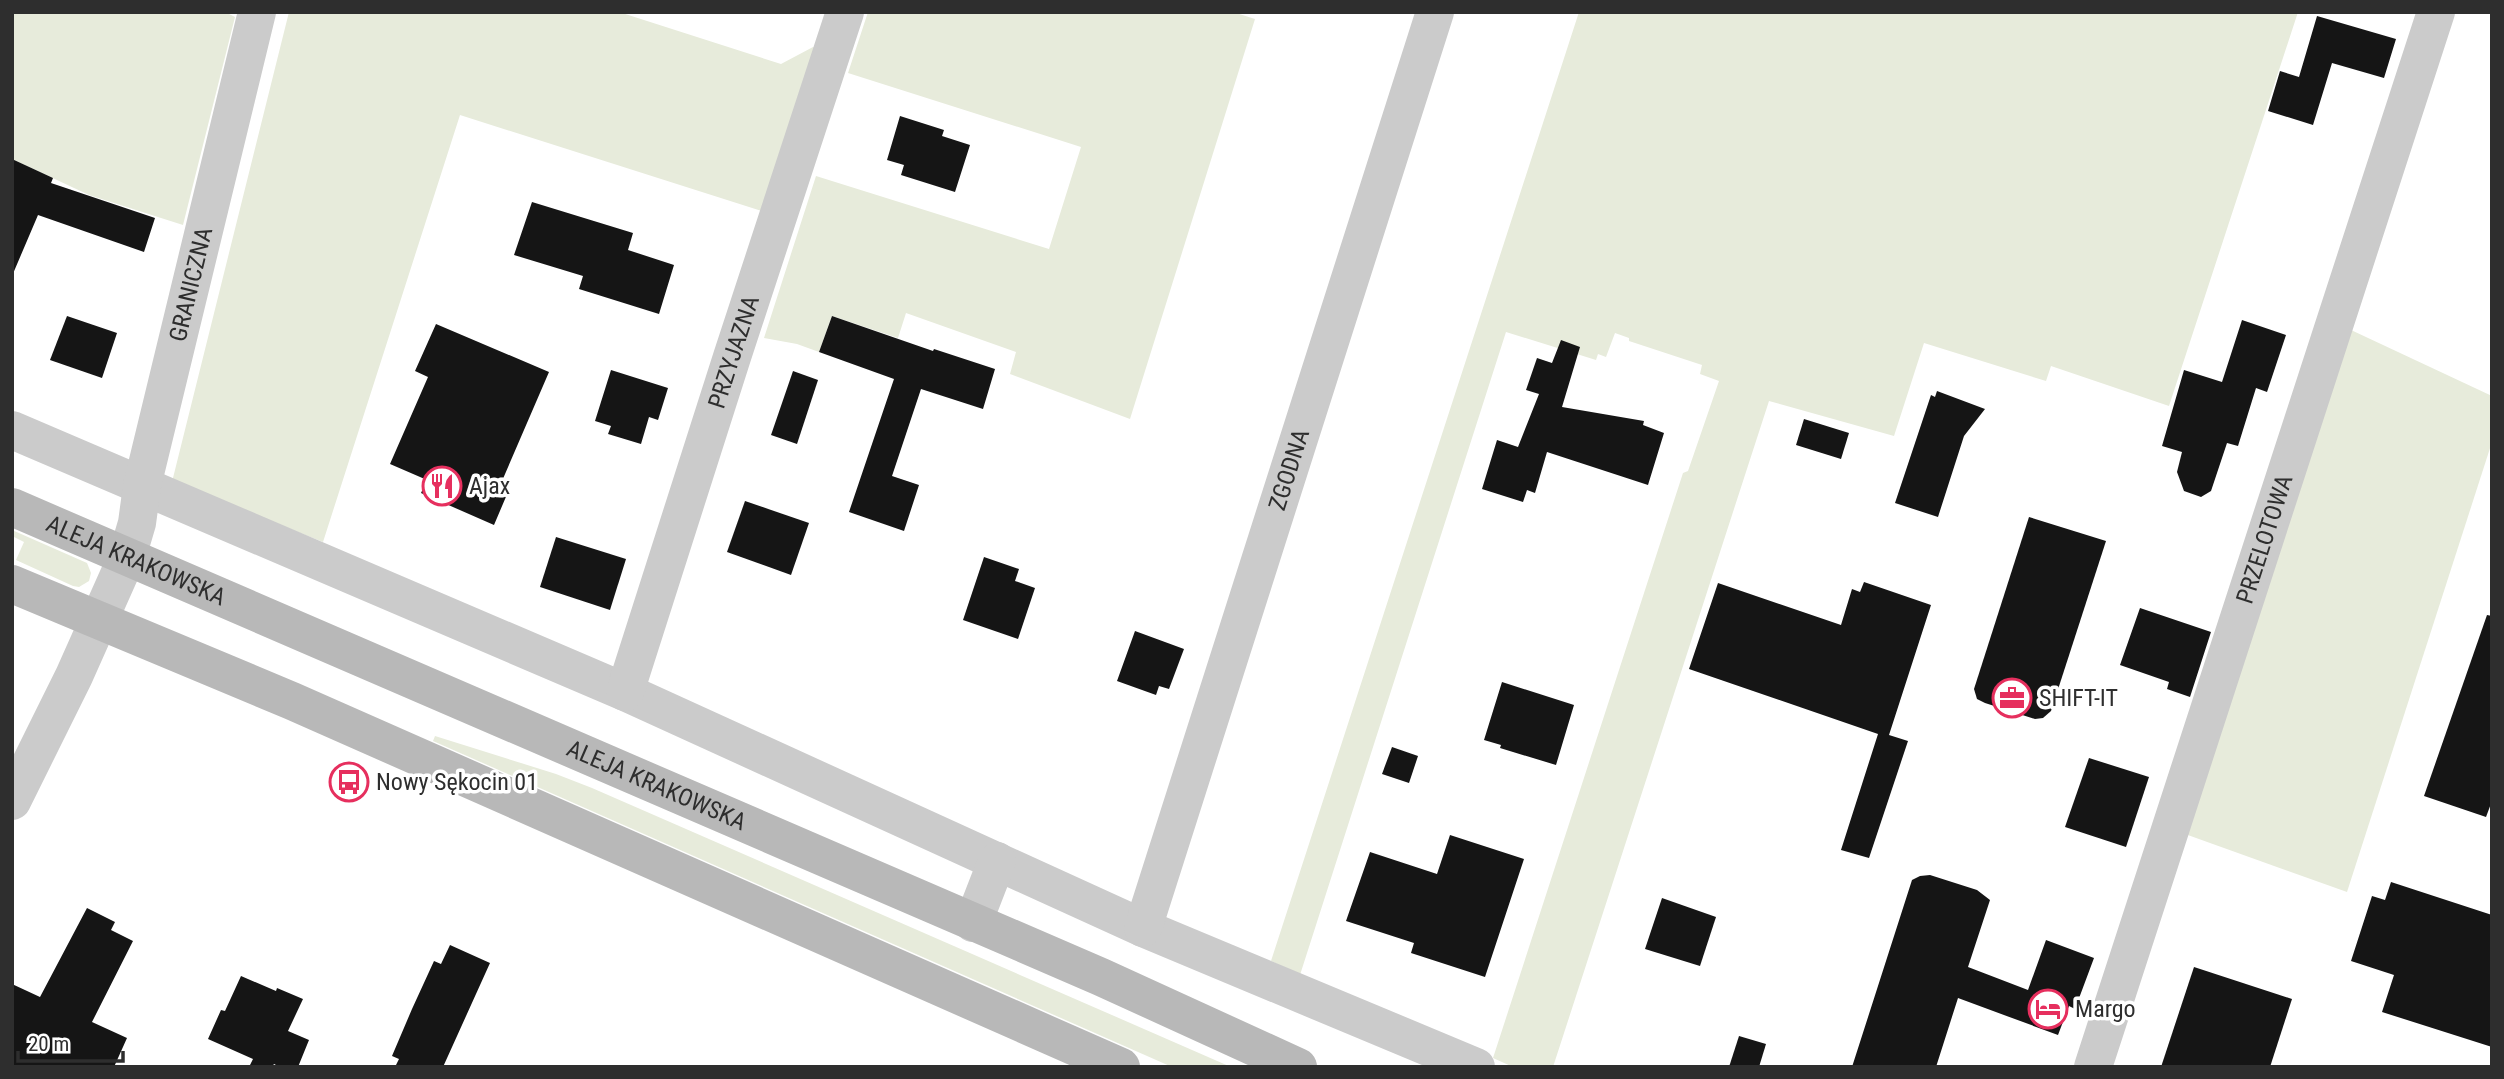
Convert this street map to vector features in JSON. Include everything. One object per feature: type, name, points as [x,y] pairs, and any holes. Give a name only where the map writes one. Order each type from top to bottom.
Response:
[{"type":"main road","name":"ALEJA KRAKOWSKA","points":[[12,507],[1101,977],[1298,1067]]},
{"type":"main road","points":[[12,584],[292,701],[1121,1067]]},
{"type":"street","name":"GRANICZNA","points":[[12,801],[100,621],[127,557],[257,12]]},
{"type":"street","name":"PRZYJAZNA","points":[[625,692],[845,12]]},
{"type":"street","name":"ZGODNA","points":[[1143,928],[1435,12]]},
{"type":"street","name":"PRZELOTOWA","points":[[2094,1067],[2435,12]]},
{"type":"street","points":[[12,429],[625,692],[1143,928],[1476,1067]]},
{"type":"street","points":[[973,923],[997,861]]},
{"type":"green space","points":[[12,12],[225,12],[235,17],[183,225],[89,195],[12,159]]},
{"type":"green space","points":[[289,12],[619,12],[781,64],[813,47],[820,48],[768,213],[460,115],[323,542],[172,482]]},
{"type":"green space","points":[[868,12],[1233,12],[1255,19],[1130,419],[1010,374],[1016,352],[906,313],[898,338],[832,316],[819,352],[797,344],[764,338],[816,176],[1049,249],[1081,147],[848,73]]},
{"type":"green space","points":[[1579,12],[2298,12],[2169,406],[2051,366],[2046,381],[1924,343],[1894,436],[1769,401],[1553,1067],[1513,1067],[1493,1058],[1683,473],[1688,471],[1719,381],[1700,374],[1702,365],[1629,341],[1629,338],[1615,333],[1606,357],[1598,354],[1596,360],[1506,332],[1300,975],[1271,961]]},
{"type":"green space","points":[[2351,330],[2492,396],[2492,442],[2347,892],[2185,834]]},
{"type":"green space","points":[[12,530],[87,563],[91,573],[89,581],[79,587],[73,586],[16,560],[24,542],[12,536]]},
{"type":"green space","points":[[435,736],[592,788],[1231,1067],[1172,1067],[433,741]]},
{"type":"building","points":[[2317,16],[2396,39],[2384,78],[2332,63],[2313,125],[2268,111],[2280,71],[2299,77]]},
{"type":"building","points":[[900,116],[944,130],[942,136],[970,145],[955,192],[901,175],[904,165],[887,160]]},
{"type":"building","points":[[12,159],[53,178],[51,183],[155,218],[144,252],[38,215],[12,276]]},
{"type":"building","points":[[532,202],[633,233],[628,250],[674,265],[659,314],[579,289],[583,276],[514,255]]},
{"type":"building","points":[[67,316],[117,333],[102,378],[50,360]]},
{"type":"building","points":[[832,316],[995,369],[983,409],[921,389],[892,476],[919,485],[904,531],[849,512],[894,379],[819,352]]},
{"type":"building","points":[[2242,320],[2286,335],[2267,392],[2256,388],[2238,446],[2227,443],[2211,491],[2201,497],[2184,491],[2177,472],[2182,452],[2162,446],[2184,370],[2222,382]]},
{"type":"building","points":[[436,324],[549,372],[499,488],[508,492],[494,525],[421,493],[427,480],[390,464],[428,377],[415,371]]},
{"type":"building","points":[[1561,340],[1580,347],[1562,407],[1644,421],[1643,425],[1664,433],[1648,485],[1547,452],[1535,493],[1527,490],[1523,502],[1482,489],[1497,440],[1518,447],[1539,394],[1526,390],[1537,358],[1552,363]]},
{"type":"building","points":[[611,370],[668,388],[658,420],[649,417],[641,444],[608,434],[611,426],[595,421]]},
{"type":"building","points":[[793,371],[818,380],[797,444],[771,435]]},
{"type":"building","points":[[1937,391],[1985,409],[1964,436],[1938,517],[1895,503],[1931,395],[1935,397]]},
{"type":"building","points":[[1804,419],[1849,433],[1841,459],[1796,445]]},
{"type":"building","points":[[745,501],[809,523],[791,575],[727,552]]},
{"type":"building","points":[[2029,517],[2106,541],[2051,711],[2043,718],[2035,719],[1985,703],[1977,699],[1974,689]]},
{"type":"building","points":[[556,537],[626,559],[610,610],[540,587]]},
{"type":"building","points":[[984,557],[1019,569],[1015,581],[1035,588],[1018,639],[963,620]]},
{"type":"building","points":[[1864,582],[1931,605],[1889,735],[1908,741],[1869,858],[1841,850],[1878,734],[1689,669],[1718,583],[1841,625],[1852,589],[1860,592]]},
{"type":"building","points":[[2140,608],[2211,632],[2190,697],[2167,689],[2169,682],[2120,665]]},
{"type":"building","points":[[2487,615],[2492,616],[2492,801],[2486,817],[2424,796]]},
{"type":"building","points":[[1135,631],[1184,649],[1169,689],[1159,686],[1156,695],[1117,681]]},
{"type":"building","points":[[1502,682],[1574,705],[1556,765],[1500,748],[1501,745],[1484,740]]},
{"type":"building","points":[[1392,747],[1418,756],[1409,783],[1382,774]]},
{"type":"building","points":[[2089,758],[2149,777],[2126,847],[2065,827]]},
{"type":"building","points":[[1450,835],[1524,859],[1485,977],[1411,953],[1414,943],[1346,921],[1370,852],[1437,874]]},
{"type":"building","points":[[1930,875],[1977,890],[1990,900],[1968,967],[2028,990],[2046,940],[2094,958],[2075,1009],[2069,1006],[2058,1035],[1958,998],[1936,1067],[1852,1067],[1912,880]]},
{"type":"building","points":[[2391,882],[2492,915],[2492,1047],[2382,1012],[2394,975],[2351,961],[2372,896],[2385,900]]},
{"type":"building","points":[[1662,898],[1716,917],[1700,966],[1645,949]]},
{"type":"building","points":[[87,908],[115,922],[111,930],[133,941],[92,1022],[127,1038],[114,1067],[12,1067],[12,984],[40,997]]},
{"type":"building","points":[[450,945],[490,963],[443,1067],[395,1067],[399,1059],[392,1056],[412,1009],[434,961],[441,964]]},
{"type":"building","points":[[2194,967],[2292,999],[2270,1067],[2161,1067]]},
{"type":"building","points":[[241,976],[303,999],[288,1031],[309,1040],[298,1067],[280,1067],[274,1064],[272,1067],[254,1067],[250,1065],[253,1059],[208,1039]]},
{"type":"building","points":[[1739,1036],[1766,1044],[1759,1067],[1729,1067]]},
{"type":"place","name":"Ajax","points":[[442,486]]},
{"type":"place","name":"SHIFT-IT","points":[[2012,698]]},
{"type":"place","name":"Nowy Sękocin 01","points":[[349,782]]},
{"type":"place","name":"Margo","points":[[2048,1009]]}]
